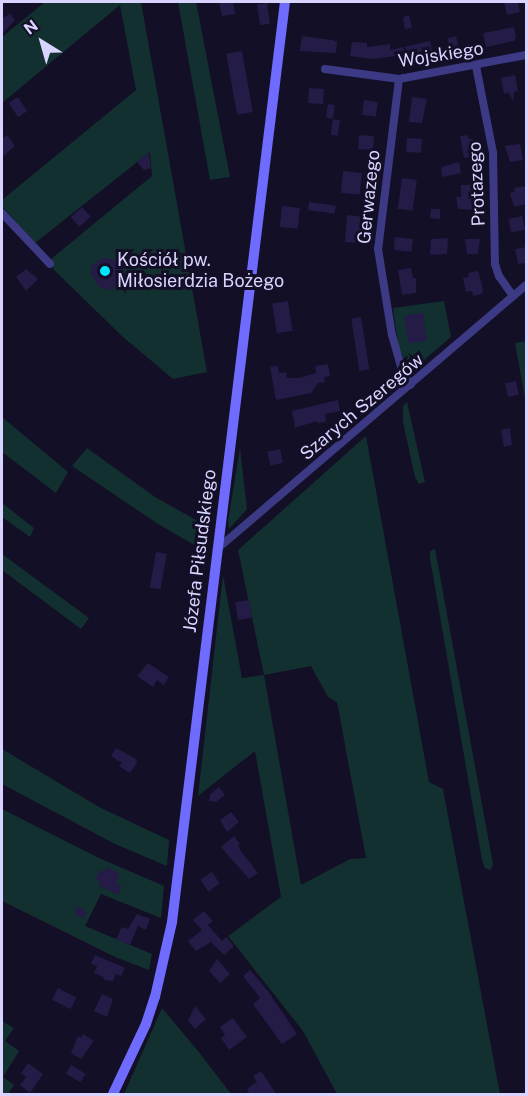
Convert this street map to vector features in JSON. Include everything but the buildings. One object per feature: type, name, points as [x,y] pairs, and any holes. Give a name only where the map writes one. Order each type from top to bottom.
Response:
[{"type":"street","name":"Józefa Piłsudskiego","points":[[113,1095],[147,1024],[165,961],[285,2]]},
{"type":"street","name":"Wojskiego","points":[[325,69],[399,79],[526,55]]},
{"type":"street","name":"Protazego","points":[[476,66],[493,153],[495,264],[499,276],[513,296]]},
{"type":"street","name":"Gerwazego","points":[[399,79],[378,249],[393,342],[403,372],[411,385]]},
{"type":"street","points":[[2,213],[50,264]]},
{"type":"street","name":"Szarych Szeregów","points":[[217,550],[526,285]]},
{"type":"green space","points":[[45,2],[141,2],[207,372],[173,379],[123,337],[53,269],[51,259],[152,176],[150,152],[35,243],[2,206],[2,200],[136,90],[120,5],[2,103],[2,37]]},
{"type":"green space","points":[[178,2],[196,2],[230,177],[210,180]]},
{"type":"green space","points":[[444,301],[451,337],[409,373],[398,344],[393,308]]},
{"type":"green space","points":[[526,341],[526,404],[515,343]]},
{"type":"green space","points":[[407,402],[425,482],[419,484],[415,477],[403,422],[403,406]]},
{"type":"green space","points":[[2,417],[68,472],[56,493],[2,452]]},
{"type":"green space","points":[[366,436],[429,782],[443,789],[500,1094],[337,1094],[303,1031],[228,936],[281,897],[255,751],[198,796],[223,575],[242,678],[264,675],[238,550]],"holes":[[[311,666],[328,697],[337,702],[366,858],[350,859],[301,885],[264,675]]]},
{"type":"green space","points":[[87,448],[155,497],[196,520],[206,535],[203,550],[158,524],[72,466]]},
{"type":"green space","points":[[240,448],[247,509],[229,529],[228,521]]},
{"type":"green space","points":[[2,503],[34,528],[30,537],[2,517]]},
{"type":"green space","points":[[435,549],[493,864],[491,870],[485,868],[482,860],[430,558],[430,551]]},
{"type":"green space","points":[[2,554],[89,618],[81,629],[2,570]]},
{"type":"green space","points":[[2,749],[99,807],[169,840],[167,866],[115,844],[2,784]]},
{"type":"green space","points":[[2,809],[99,858],[164,886],[161,918],[101,894],[85,926],[152,954],[149,970],[115,957],[2,901]]},
{"type":"green space","points":[[162,1008],[198,1051],[231,1094],[124,1094]]},
{"type":"green space","points":[[2,1021],[14,1028],[5,1041],[19,1051],[3,1077],[14,1085],[8,1094],[2,1094]]},
{"type":"place","name":"Kościół pw. Miłosierdzia Bożego","points":[[105,271]]}]
